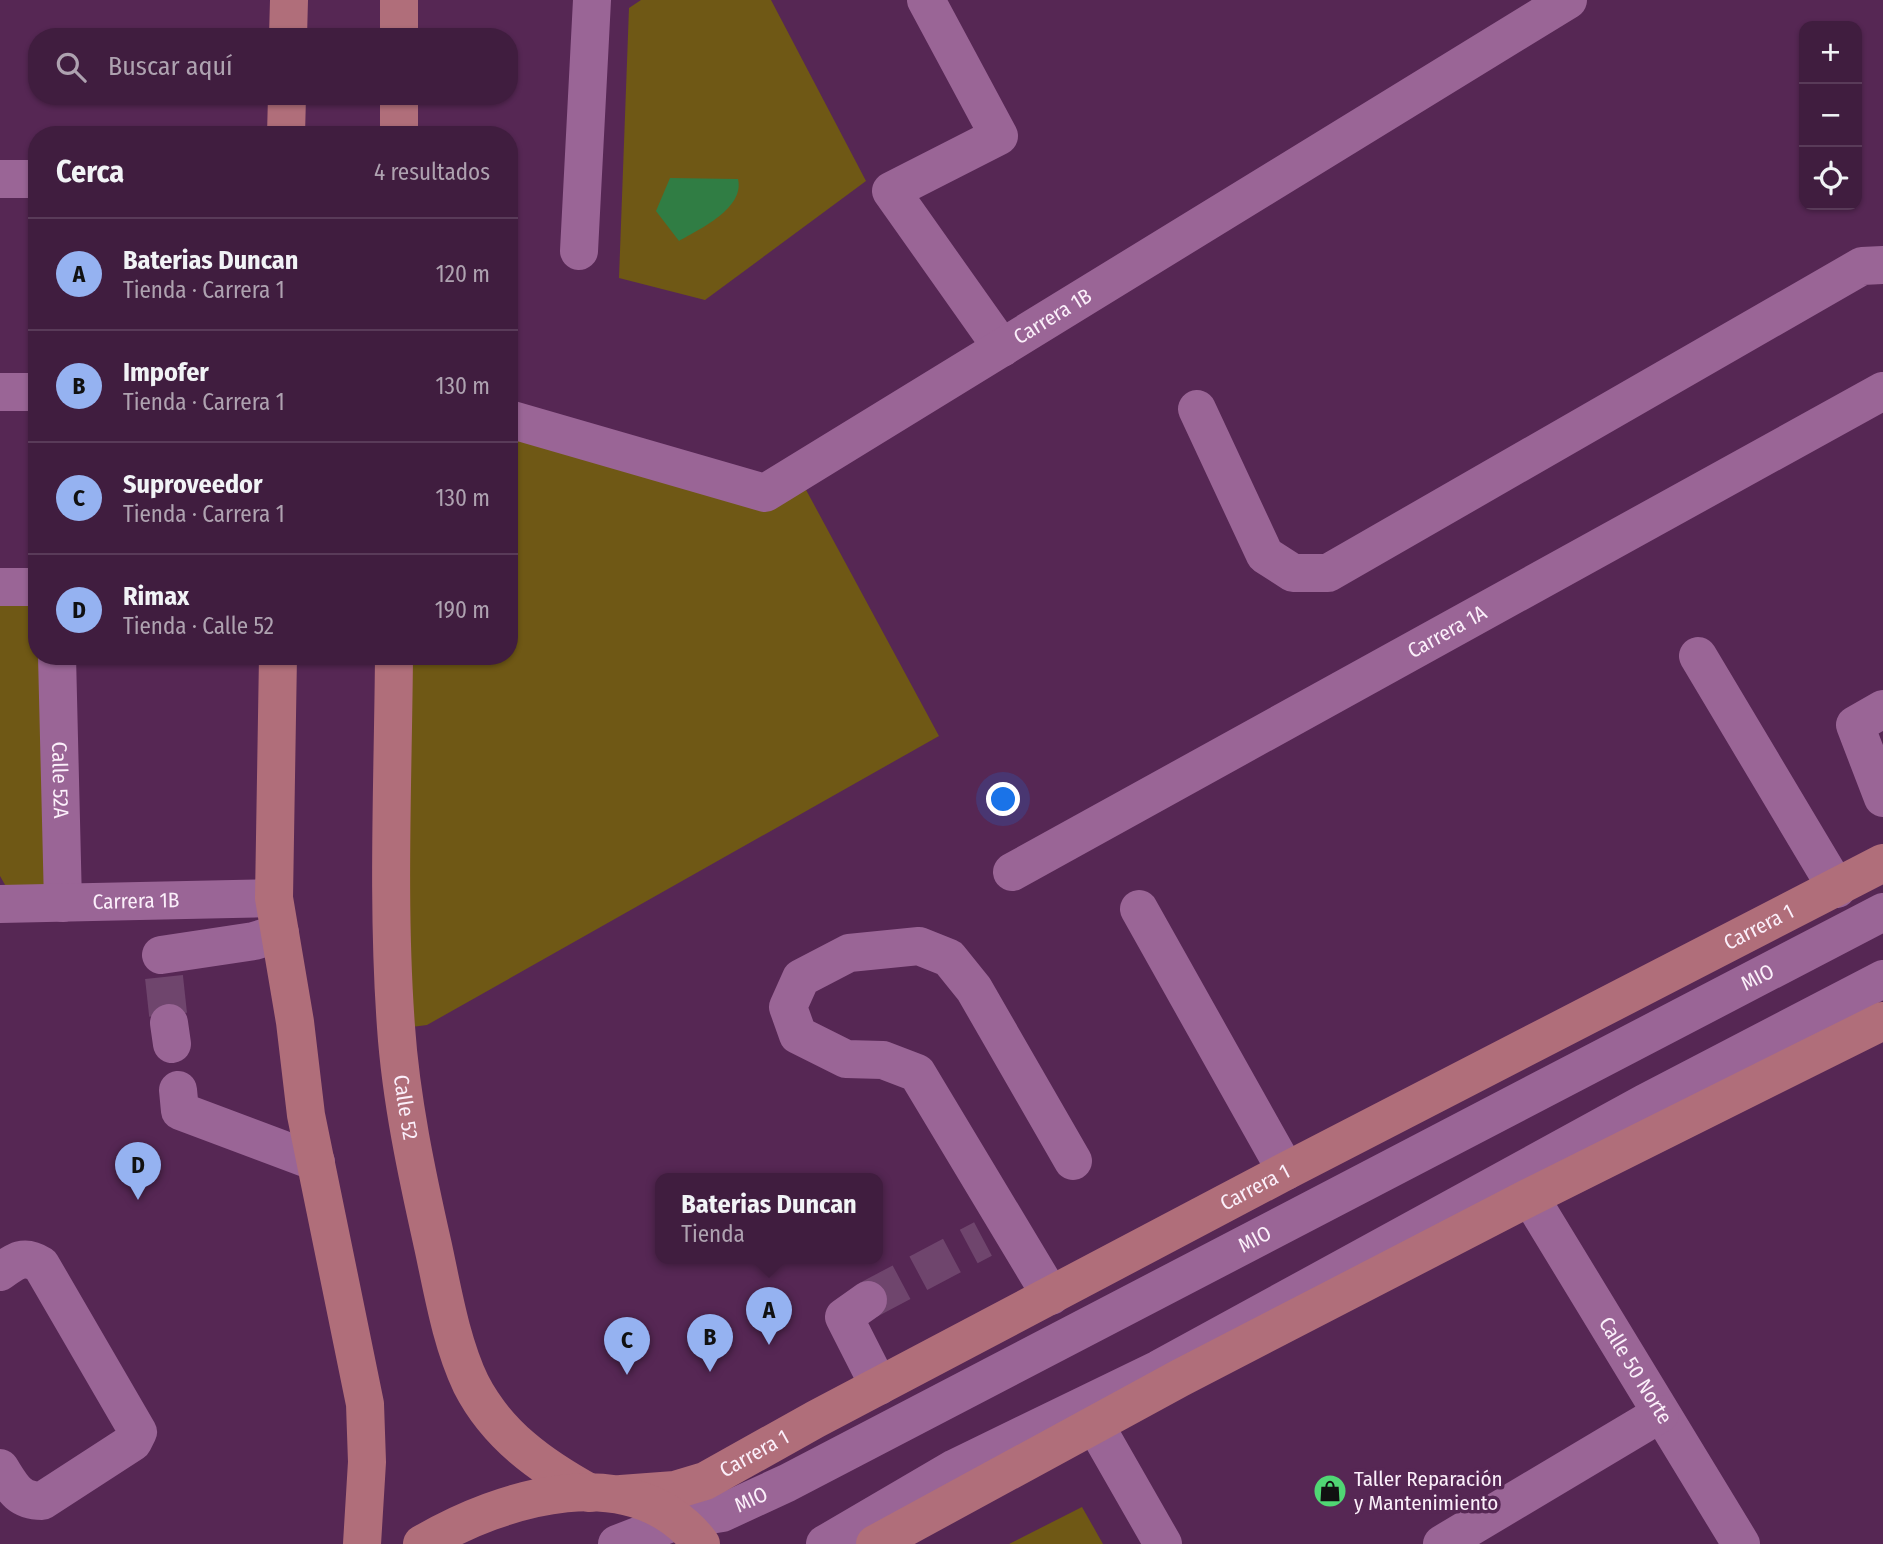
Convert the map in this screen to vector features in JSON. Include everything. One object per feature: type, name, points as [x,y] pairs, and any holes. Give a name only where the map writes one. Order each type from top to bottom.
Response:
[{"type":"main road","points":[[288,28],[289,0]]},
{"type":"main road","points":[[399,0],[399,28]]},
{"type":"main road","points":[[286,126],[287,105]]},
{"type":"main road","points":[[399,105],[399,126]]},
{"type":"main road","points":[[278,665],[277,916],[306,1115],[365,1404],[366,1462],[362,1544]]},
{"type":"main road","name":"Calle 52","points":[[394,665],[393,949],[396,1029],[417,1175],[450,1322],[471,1383],[493,1418],[515,1443],[546,1469],[605,1493]]},
{"type":"main road","name":"Carrera 1","points":[[422,1544],[472,1518],[501,1508],[559,1495],[675,1490],[705,1482],[879,1386],[1286,1171],[1883,863]]},
{"type":"main road","points":[[875,1544],[1095,1425],[1530,1197],[1883,1021]]},
{"type":"main road","points":[[605,1493],[652,1504],[690,1532]]},
{"type":"street","points":[[579,251],[592,0]]},
{"type":"street","points":[[926,0],[999,136],[891,191],[1002,348]]},
{"type":"street","name":"Carrera 1B","points":[[518,422],[765,493],[1568,0]]},
{"type":"street","points":[[0,179],[28,180]]},
{"type":"street","points":[[1197,410],[1265,555],[1293,573],[1328,573],[1862,266],[1883,265]]},
{"type":"street","points":[[0,392],[28,391]]},
{"type":"street","name":"Carrera 1A","points":[[1013,872],[1883,391]]},
{"type":"street","points":[[0,587],[28,587]]},
{"type":"street","points":[[1698,656],[1837,889]]},
{"type":"street","name":"Calle 52A","points":[[57,665],[63,903]]},
{"type":"street","points":[[1883,709],[1855,725],[1883,798]]},
{"type":"street","points":[[154,901],[162,966],[254,941],[277,916]]},
{"type":"street","name":"Carrera 1B","points":[[0,905],[154,901],[277,916]]},
{"type":"street","points":[[1139,909],[1286,1171]]},
{"type":"street","name":"MIO","points":[[617,1544],[690,1532],[1883,912]]},
{"type":"street","points":[[1051,1296],[996,1232],[917,1073],[883,1060],[846,1059],[798,1035],[788,1007],[801,978],[849,953],[919,946],[949,958],[974,989],[1073,1161]]},
{"type":"street","points":[[825,1544],[954,1468],[1159,1369],[1645,1103],[1883,979]]},
{"type":"street","points":[[178,1090],[180,1111],[316,1162]]},
{"type":"street","name":"Calle 50 Norte","points":[[1530,1197],[1741,1544]]},
{"type":"street","points":[[0,1272],[18,1259],[30,1258],[41,1265],[138,1432],[133,1442],[42,1501],[28,1501],[15,1493],[0,1468]]},
{"type":"street","points":[[868,1300],[850,1310],[844,1317],[879,1386]]},
{"type":"street","points":[[1441,1544],[1660,1414]]},
{"type":"street","points":[[1095,1425],[1163,1544]]},
{"type":"shaded area","points":[[641,0],[771,0],[866,181],[705,300],[619,278],[629,8]]},
{"type":"shaded area","points":[[670,178],[738,179],[738,189],[735,199],[719,216],[679,241],[656,211]]},
{"type":"shaded area","points":[[518,422],[765,493],[798,475],[939,736],[427,1025],[396,1029],[394,665],[518,665]]},
{"type":"shaded area","points":[[0,587],[28,587],[28,665],[57,665],[63,903],[16,904],[0,876]]},
{"type":"shaded area","points":[[1082,1507],[1103,1544],[1009,1544]]},
{"type":"tunnel","points":[[164,977],[169,1023]]},
{"type":"tunnel","points":[[868,1300],[983,1239]]},
{"type":"place","name":"Rimax","points":[[138,1200]]},
{"type":"place","name":"Baterias Duncan","points":[[769,1345]]},
{"type":"place","name":"Impofer","points":[[710,1372]]},
{"type":"place","name":"Suproveedor","points":[[627,1375]]},
{"type":"place","name":"Taller Reparación y Mantenimiento","points":[[1330,1491]]}]
